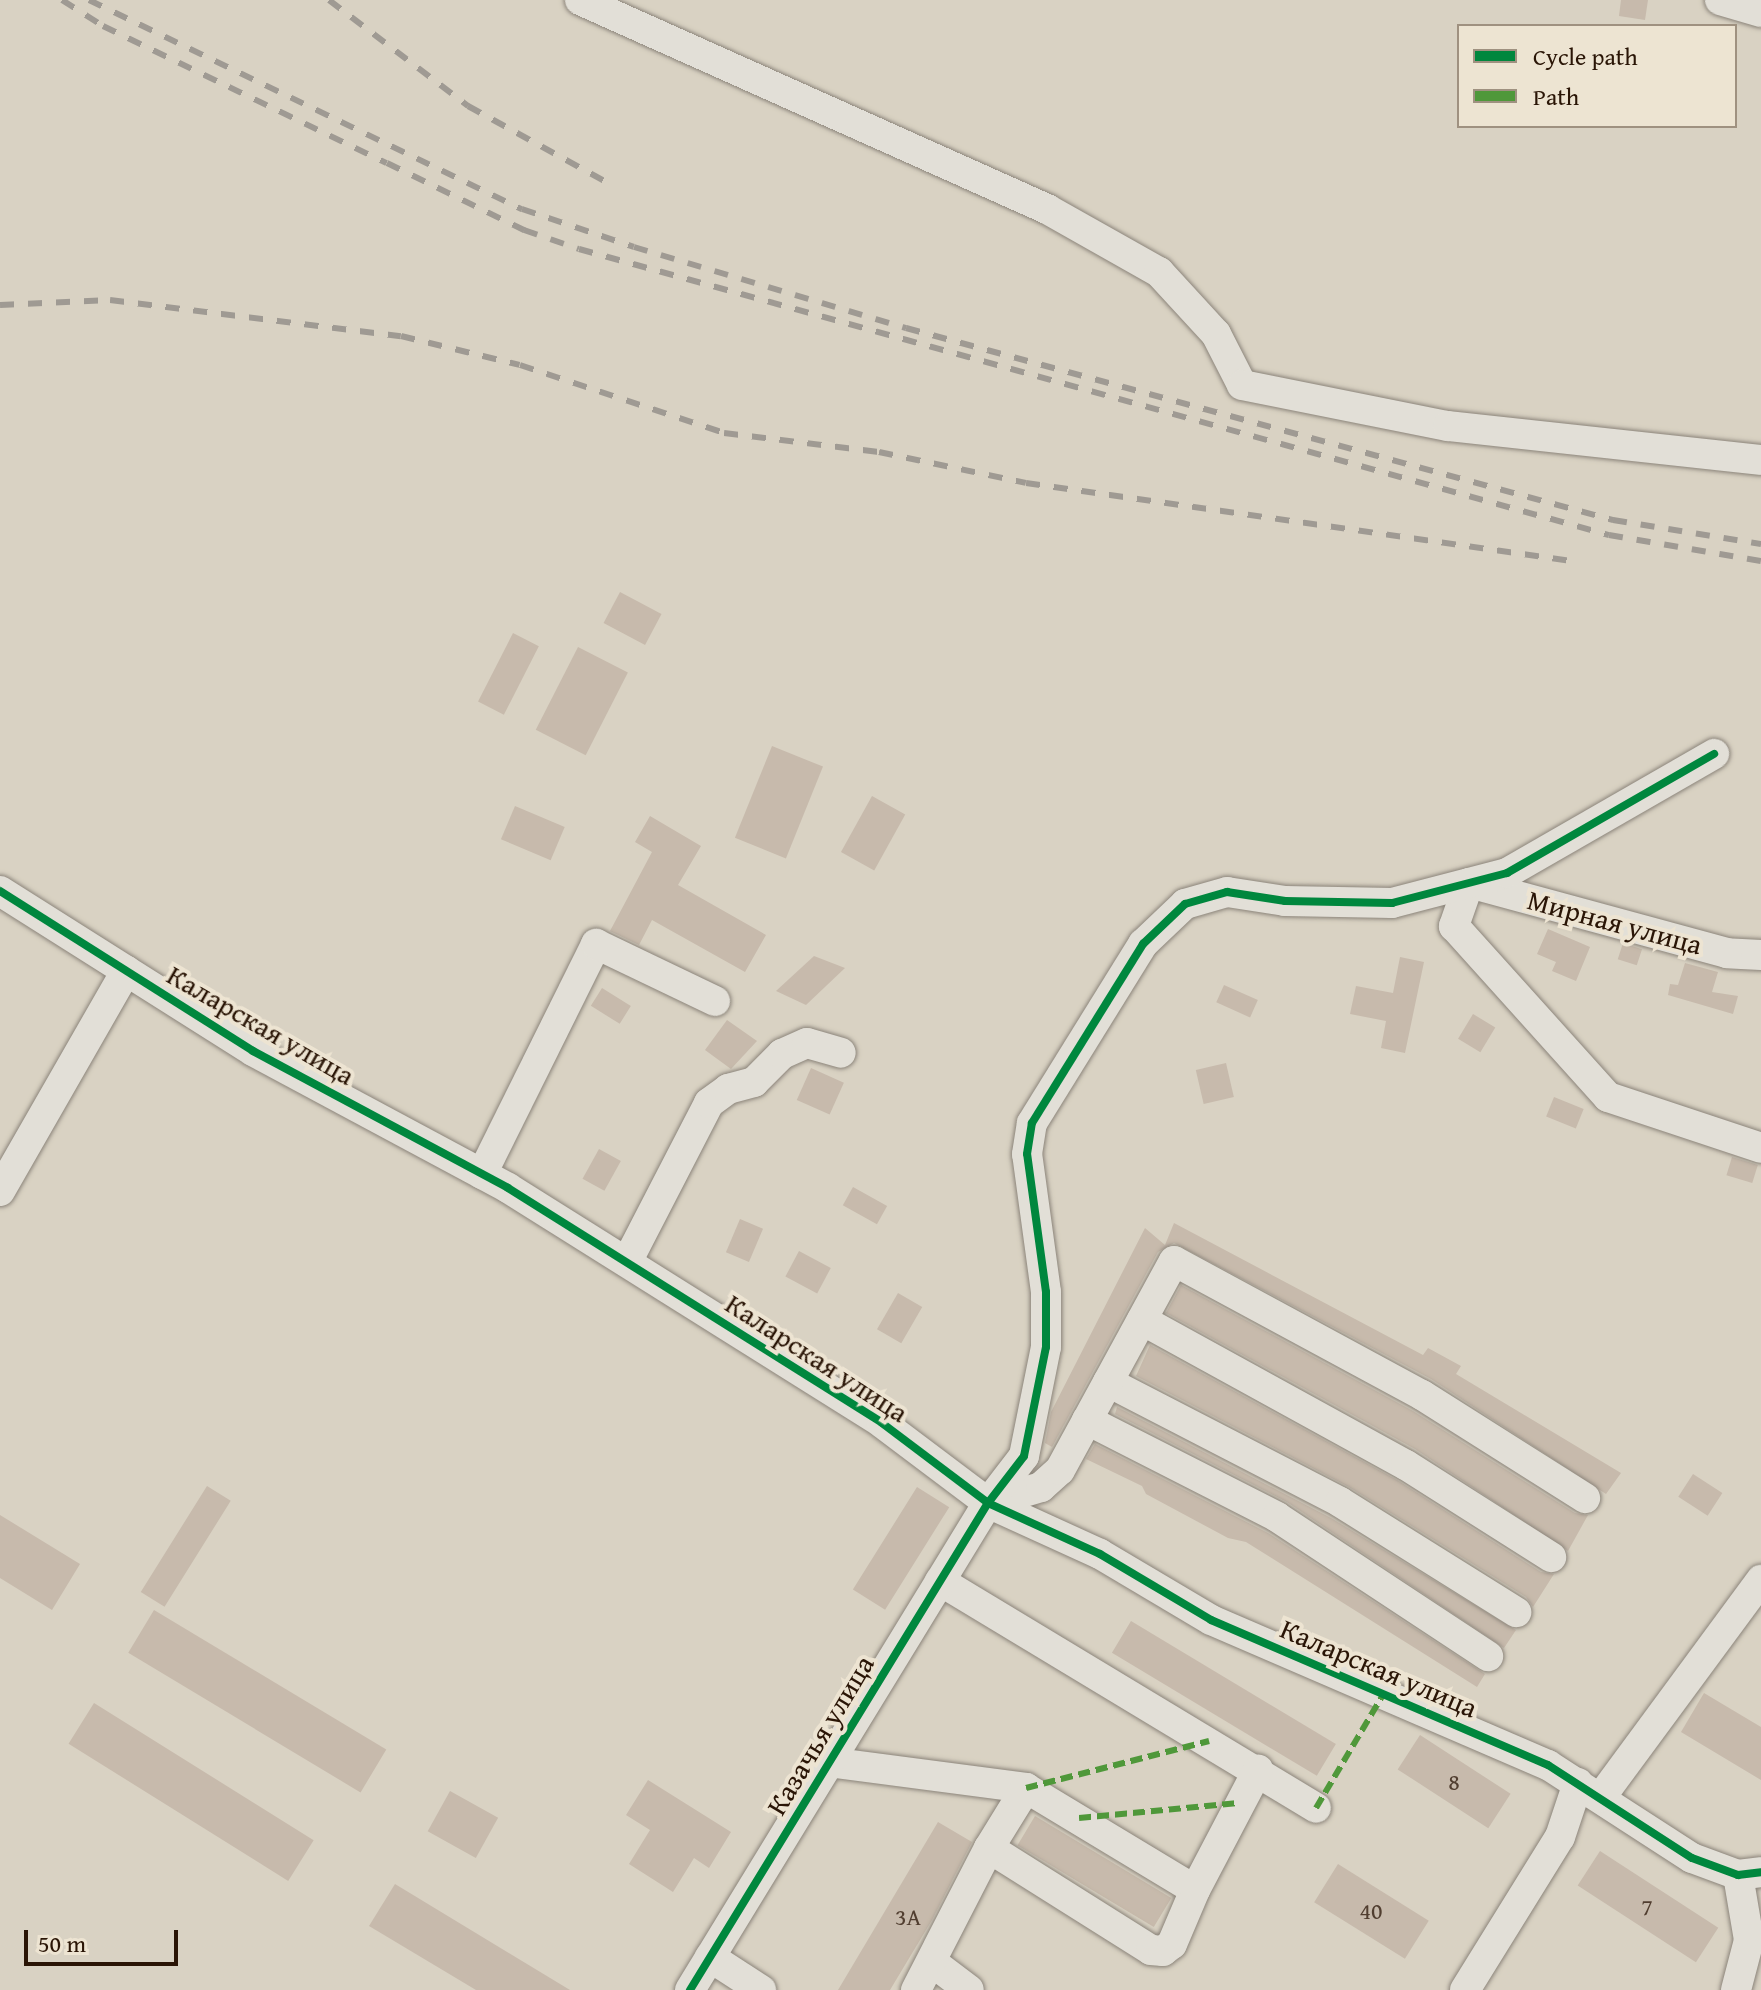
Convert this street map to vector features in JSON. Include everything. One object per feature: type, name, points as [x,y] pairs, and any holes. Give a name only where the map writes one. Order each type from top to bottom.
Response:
[{"type":"street","points":[[580,0],[1047,209],[1159,272],[1216,334],[1242,385],[1448,426],[1761,460]]},
{"type":"street","points":[[1720,0],[1761,12]]},
{"type":"street","name":"Казачья улица","points":[[690,1990],[988,1503],[1024,1456],[1046,1347],[1046,1292],[1027,1154],[1032,1123],[1143,944],[1185,904],[1227,892],[1285,901],[1392,903],[1507,873],[1714,754]]},
{"type":"street","points":[[1469,883],[1454,926],[1608,1097],[1761,1148]]},
{"type":"street","name":"Мирная улица","points":[[1469,883],[1727,953],[1761,955]]},
{"type":"street","name":"Каларская улица","points":[[0,891],[253,1051],[482,1174],[627,1262],[882,1423],[988,1503],[1100,1554],[1211,1620],[1447,1720],[1590,1790],[1692,1858],[1750,1874]]},
{"type":"street","points":[[482,1174],[596,944],[715,1001]]},
{"type":"street","points":[[0,1191],[126,971]]},
{"type":"street","points":[[627,1262],[709,1103],[728,1089],[754,1082],[782,1054],[807,1043],[841,1053]]},
{"type":"street","points":[[988,1503],[1041,1487],[1060,1470],[1174,1261],[1422,1395],[1585,1498]]},
{"type":"street","points":[[1142,1320],[1406,1465],[1551,1557]]},
{"type":"street","points":[[1108,1382],[1340,1502],[1516,1612]]},
{"type":"street","points":[[1087,1420],[1277,1517],[1488,1656]]},
{"type":"street","points":[[1465,1990],[1590,1790],[1761,1580]]},
{"type":"street","points":[[940,1581],[1258,1770],[1316,1808]]},
{"type":"street","points":[[829,1762],[1026,1788],[1195,1890]]},
{"type":"street","points":[[989,1848],[1151,1950],[1172,1944],[1195,1890],[1258,1770]]},
{"type":"street","points":[[916,1990],[989,1848],[1026,1788]]},
{"type":"street","points":[[1736,1990],[1749,1940],[1750,1874]]},
{"type":"street","points":[[710,1957],[761,1990]]},
{"type":"street","points":[[932,1962],[969,1990]]},
{"type":"building","points":[[1621,0],[1648,0],[1645,20],[1619,16]]},
{"type":"building","points":[[620,592],[661,614],[645,645],[604,623]]},
{"type":"building","points":[[513,633],[539,646],[504,715],[478,702]]},
{"type":"building","points":[[578,647],[628,672],[586,755],[536,730]]},
{"type":"building","points":[[772,746],[823,767],[786,858],[735,838]]},
{"type":"building","points":[[872,796],[905,814],[874,870],[841,852]]},
{"type":"building","points":[[515,806],[565,827],[551,860],[501,839]]},
{"type":"building","points":[[650,816],[701,846],[678,885],[766,935],[745,972],[652,920],[639,945],[610,931],[652,852],[635,842]]},
{"type":"building","points":[[1548,929],[1590,947],[1576,981],[1552,971],[1556,962],[1537,954]]},
{"type":"building","points":[[1623,943],[1642,949],[1637,965],[1618,959]]},
{"type":"building","points":[[814,956],[845,968],[806,1005],[776,991]]},
{"type":"building","points":[[1400,957],[1424,962],[1405,1053],[1381,1048],[1386,1021],[1350,1014],[1356,986],[1393,993]]},
{"type":"building","points":[[1685,963],[1718,972],[1712,992],[1738,996],[1733,1014],[1668,995],[1670,984],[1678,985]]},
{"type":"building","points":[[1224,985],[1258,1000],[1250,1017],[1216,1002]]},
{"type":"building","points":[[602,988],[631,1006],[620,1024],[591,1006]]},
{"type":"building","points":[[1473,1014],[1495,1027],[1480,1052],[1458,1039]]},
{"type":"building","points":[[727,1020],[757,1041],[731,1069],[705,1050]]},
{"type":"building","points":[[1226,1063],[1234,1097],[1204,1104],[1196,1070]]},
{"type":"building","points":[[811,1068],[844,1083],[830,1115],[797,1100]]},
{"type":"building","points":[[1554,1097],[1584,1109],[1576,1128],[1546,1116]]},
{"type":"building","points":[[599,1149],[621,1161],[604,1191],[583,1179]]},
{"type":"building","points":[[1732,1157],[1758,1165],[1752,1183],[1726,1175]]},
{"type":"building","points":[[853,1187],[887,1206],[877,1224],[843,1205]]},
{"type":"building","points":[[740,1219],[763,1229],[749,1262],[726,1252]]},
{"type":"building","points":[[1174,1223],[1423,1355],[1428,1348],[1461,1366],[1456,1374],[1621,1473],[1606,1494],[1431,1379],[1174,1243],[1158,1252],[1052,1447],[1045,1443],[1051,1412],[1145,1228],[1165,1245]]},
{"type":"building","points":[[799,1251],[831,1268],[817,1294],[785,1277]]},
{"type":"building","points":[[1181,1285],[1413,1411],[1575,1513],[1588,1515],[1568,1551],[1415,1449],[1166,1313]]},
{"type":"building","points":[[898,1293],[922,1307],[901,1343],[877,1329]]},
{"type":"building","points":[[1150,1345],[1397,1480],[1541,1572],[1554,1574],[1533,1607],[1526,1597],[1349,1487],[1136,1376]]},
{"type":"building","points":[[1117,1407],[1331,1518],[1516,1630],[1504,1648],[1287,1502],[1115,1414]]},
{"type":"building","points":[[1095,1444],[1268,1533],[1485,1674],[1477,1687],[1246,1542],[1228,1538],[1146,1494],[1142,1486],[1086,1459]]},
{"type":"building","points":[[1693,1474],[1722,1493],[1708,1516],[1678,1497]]},
{"type":"building","points":[[207,1486],[231,1501],[165,1607],[141,1592]]},
{"type":"building","points":[[917,1487],[949,1507],[885,1610],[853,1590]]},
{"type":"building","points":[[0,1515],[80,1564],[52,1610],[0,1578]]},
{"type":"building","points":[[154,1610],[386,1750],[361,1792],[128,1653]]},
{"type":"building","points":[[1131,1621],[1336,1744],[1317,1776],[1112,1653]]},
{"type":"building","points":[[1704,1693],[1761,1727],[1761,1780],[1681,1732]]},
{"type":"building","points":[[94,1703],[314,1840],[288,1881],[69,1744]]},
{"type":"building","points":[[1420,1735],[1511,1794],[1488,1828],[1398,1769]]},
{"type":"building","points":[[648,1780],[731,1832],[709,1868],[694,1858],[673,1892],[629,1864],[650,1830],[626,1815]]},
{"type":"building","points":[[450,1791],[498,1818],[476,1858],[428,1831]]},
{"type":"building","points":[[1035,1816],[1171,1898],[1154,1927],[1017,1845]]},
{"type":"building","points":[[938,1822],[972,1842],[932,1920],[890,1990],[838,1990]]},
{"type":"building","points":[[1600,1851],[1718,1928],[1696,1962],[1578,1885]]},
{"type":"building","points":[[1338,1864],[1429,1921],[1405,1959],[1314,1902]]},
{"type":"building","points":[[395,1884],[570,1990],[476,1990],[369,1926]]},
{"type":"railway","points":[[62,0],[103,26],[524,230],[579,249],[1609,535],[1761,561]]},
{"type":"railway","points":[[89,0],[522,209],[634,247],[906,328],[1613,520],[1761,544]]},
{"type":"railway","points":[[329,0],[468,106],[608,183]]},
{"type":"railway","points":[[0,305],[110,300],[401,336],[520,365],[724,433],[879,452],[1026,483],[1578,562]]},
{"type":"marked path","points":[[1316,1808],[1384,1693]]},
{"type":"marked path","points":[[1026,1788],[1209,1741]]},
{"type":"marked path","points":[[1079,1818],[1238,1803]]},
{"type":"cycle path","points":[[690,1990],[988,1503],[1024,1456],[1046,1347],[1046,1292],[1027,1154],[1032,1123],[1143,944],[1185,904],[1227,892],[1285,901],[1392,903],[1507,873],[1714,754]]},
{"type":"cycle path","points":[[0,891],[253,1051],[508,1188],[882,1423],[988,1503],[1100,1554],[1211,1620],[1548,1765],[1692,1858],[1738,1875],[1761,1872]]}]
